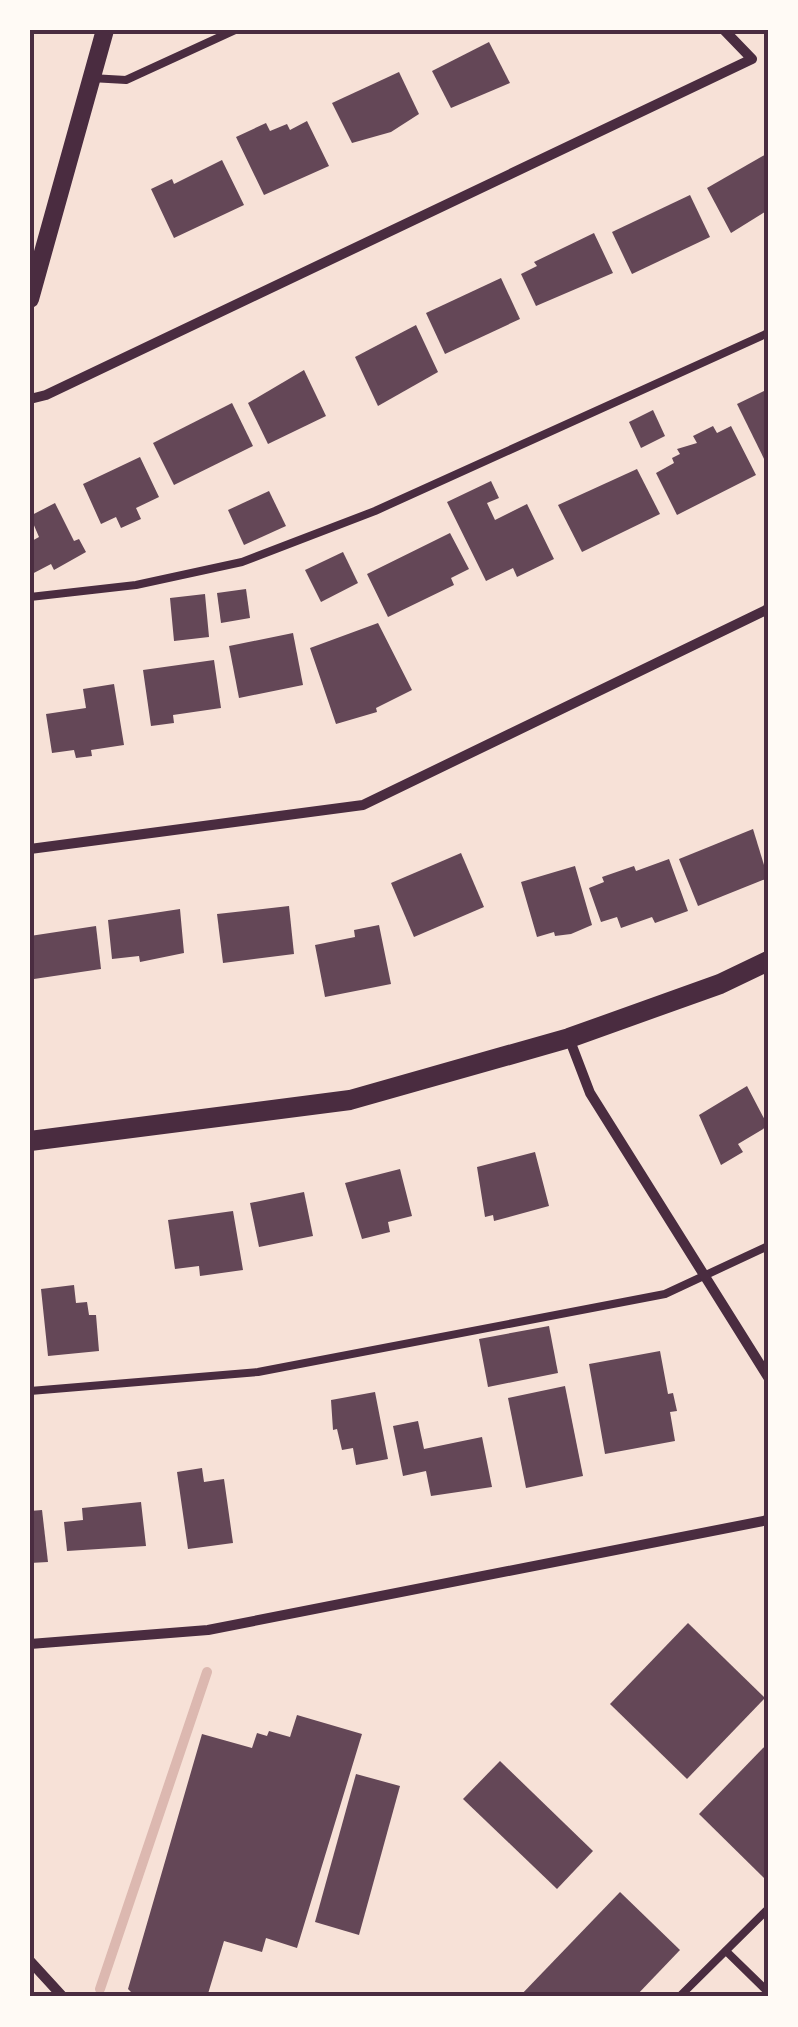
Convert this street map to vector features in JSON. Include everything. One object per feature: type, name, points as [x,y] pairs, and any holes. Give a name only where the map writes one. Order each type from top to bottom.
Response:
[{"type":"main road","points":[[30,1141],[350,1100],[569,1038],[720,984],[768,962]]},
{"type":"street","points":[[30,299],[105,30]]},
{"type":"street","points":[[30,398],[46,395],[752,58],[724,30]]},
{"type":"street","points":[[30,849],[364,805],[768,609]]},
{"type":"street","points":[[569,1038],[590,1092],[708,1275],[768,1377]]},
{"type":"street","points":[[30,1644],[208,1630],[768,1520]]},
{"type":"street","points":[[30,1961],[63,1997]]},
{"type":"lane","points":[[91,78],[126,80],[235,30]]},
{"type":"lane","points":[[30,597],[136,585],[242,562],[376,511],[768,334]]},
{"type":"lane","points":[[30,1391],[258,1372],[665,1294],[768,1246]]},
{"type":"lane","points":[[680,1997],[768,1910]]},
{"type":"lane","points":[[726,1951],[768,1992]]},
{"type":"building","points":[[489,42],[510,83],[451,108],[432,71]]},
{"type":"building","points":[[399,72],[419,114],[391,132],[352,143],[332,103]]},
{"type":"building","points":[[307,121],[329,166],[264,195],[236,137],[266,123],[270,131],[287,124],[290,130]]},
{"type":"building","points":[[768,153],[768,210],[731,233],[707,188]]},
{"type":"building","points":[[222,160],[244,205],[174,238],[151,189],[172,179],[174,184]]},
{"type":"building","points":[[690,195],[710,237],[632,274],[612,232]]},
{"type":"building","points":[[594,233],[613,273],[536,306],[521,274],[537,266],[534,262]]},
{"type":"building","points":[[501,278],[520,319],[445,354],[426,313]]},
{"type":"building","points":[[416,325],[438,372],[378,406],[355,357]]},
{"type":"building","points":[[304,370],[326,416],[268,444],[248,403]]},
{"type":"building","points":[[768,389],[768,467],[737,404]]},
{"type":"building","points":[[232,403],[253,446],[174,485],[153,443]]},
{"type":"building","points":[[653,410],[665,436],[641,448],[629,422]]},
{"type":"building","points":[[713,426],[717,433],[731,426],[756,475],[677,515],[656,473],[674,463],[672,458],[680,454],[677,449],[697,443],[693,436]]},
{"type":"building","points":[[140,457],[159,497],[136,508],[141,519],[121,528],[116,517],[101,524],[83,484]]},
{"type":"building","points":[[637,469],[660,514],[582,552],[558,505]]},
{"type":"building","points":[[491,481],[499,498],[487,503],[495,520],[527,504],[554,559],[517,577],[513,568],[486,581],[447,502]]},
{"type":"building","points":[[269,491],[286,526],[244,545],[228,510]]},
{"type":"building","points":[[55,503],[74,541],[79,539],[86,552],[54,570],[51,564],[30,575],[30,542],[39,537],[30,516]]},
{"type":"building","points":[[450,533],[469,569],[451,578],[454,585],[388,617],[367,574]]},
{"type":"building","points":[[343,552],[358,583],[321,602],[305,570]]},
{"type":"building","points":[[246,589],[250,618],[221,623],[217,593]]},
{"type":"building","points":[[205,594],[209,637],[174,641],[170,598]]},
{"type":"building","points":[[378,623],[412,690],[376,708],[377,712],[336,724],[310,648]]},
{"type":"building","points":[[293,633],[303,685],[239,698],[229,646]]},
{"type":"building","points":[[214,660],[221,708],[173,715],[174,723],[151,726],[143,670]]},
{"type":"building","points":[[114,684],[124,745],[91,750],[92,756],[76,758],[74,750],[52,753],[46,714],[86,708],[83,689]]},
{"type":"building","points":[[753,829],[768,878],[698,906],[679,859]]},
{"type":"building","points":[[461,853],[484,907],[414,937],[391,883]]},
{"type":"building","points":[[669,859],[688,911],[655,923],[652,917],[621,928],[617,917],[601,922],[589,888],[604,882],[602,877],[634,866],[636,871]]},
{"type":"building","points":[[575,866],[592,925],[571,934],[555,936],[554,932],[537,937],[521,882]]},
{"type":"building","points":[[289,906],[294,954],[223,963],[217,914]]},
{"type":"building","points":[[180,909],[184,953],[140,962],[139,956],[112,959],[108,920]]},
{"type":"building","points":[[379,925],[391,984],[325,997],[315,945],[355,937],[354,930]]},
{"type":"building","points":[[96,926],[101,969],[34,979],[30,936]]},
{"type":"building","points":[[747,1086],[768,1126],[738,1144],[743,1152],[721,1165],[699,1115]]},
{"type":"building","points":[[535,1152],[549,1206],[494,1221],[493,1215],[485,1217],[477,1167]]},
{"type":"building","points":[[400,1169],[412,1216],[388,1222],[390,1232],[362,1239],[345,1183]]},
{"type":"building","points":[[304,1192],[313,1236],[259,1247],[250,1203]]},
{"type":"building","points":[[233,1211],[243,1270],[200,1276],[199,1266],[175,1269],[168,1220]]},
{"type":"building","points":[[74,1285],[76,1303],[87,1302],[89,1315],[96,1315],[99,1351],[48,1356],[41,1289]]},
{"type":"building","points":[[549,1326],[558,1373],[488,1387],[479,1339]]},
{"type":"building","points":[[660,1351],[668,1394],[673,1393],[677,1411],[670,1412],[675,1441],[605,1454],[589,1364]]},
{"type":"building","points":[[565,1386],[583,1476],[526,1488],[508,1398]]},
{"type":"building","points":[[375,1392],[388,1459],[356,1465],[353,1448],[342,1450],[337,1429],[333,1430],[331,1400]]},
{"type":"building","points":[[418,1421],[424,1449],[482,1437],[492,1487],[431,1496],[426,1471],[403,1476],[393,1426]]},
{"type":"building","points":[[202,1468],[204,1482],[224,1479],[233,1543],[188,1549],[177,1472]]},
{"type":"building","points":[[141,1502],[146,1546],[67,1551],[64,1522],[83,1520],[82,1508]]},
{"type":"building","points":[[42,1510],[48,1562],[30,1563],[30,1511]]},
{"type":"building","points":[[688,1623],[765,1698],[687,1779],[610,1704]]},
{"type":"building","points":[[297,1715],[362,1734],[297,1948],[266,1938],[262,1952],[224,1941],[207,1997],[136,1997],[128,1989],[202,1734],[252,1748],[257,1733],[267,1736],[269,1731],[290,1737]]},
{"type":"building","points":[[768,1743],[768,1875],[765,1879],[699,1814]]},
{"type":"building","points":[[500,1761],[593,1851],[557,1889],[463,1799]]},
{"type":"building","points":[[356,1774],[400,1786],[359,1935],[315,1922]]},
{"type":"building","points":[[620,1892],[680,1950],[635,1997],[519,1997]]},
{"type":"waterway","points":[[100,1989],[207,1672]]}]
